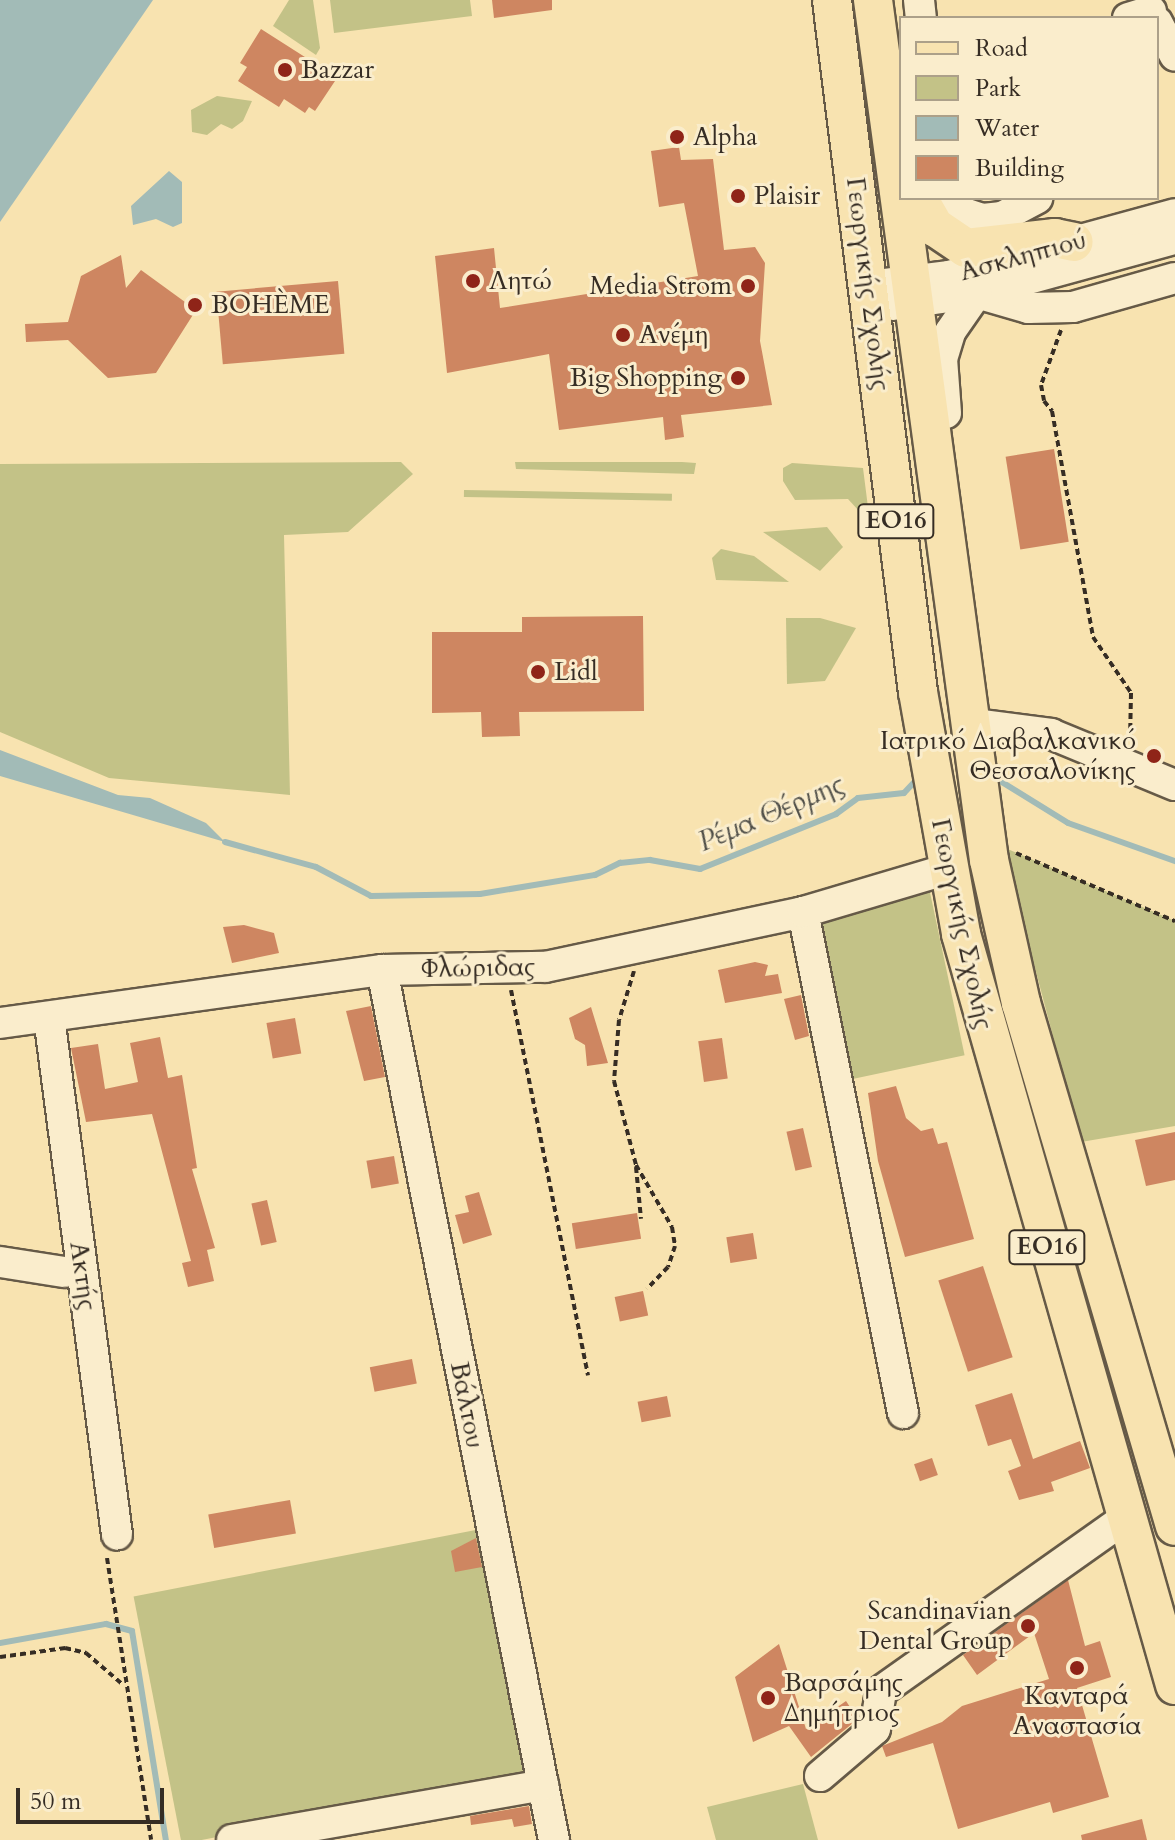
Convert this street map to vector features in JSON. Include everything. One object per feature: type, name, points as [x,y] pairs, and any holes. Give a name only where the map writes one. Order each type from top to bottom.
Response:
[{"type":"main road","name":"Γεωργικής Σχολής","points":[[832,0],[880,289],[969,730],[994,838],[1021,1003],[1175,1526]]},
{"type":"main road","name":"Γεωργικής Σχολής","points":[[873,0],[880,289],[890,462],[924,737],[936,805],[990,1052],[1175,1685]]},
{"type":"main road","points":[[887,0],[899,81]]},
{"type":"main road","points":[[919,200],[935,227],[966,248],[1055,238],[1074,242]]},
{"type":"street","points":[[1159,27],[1175,56],[1159,68]]},
{"type":"street","points":[[952,200],[964,213],[983,219],[1002,217],[1033,200]]},
{"type":"street","name":"Ασκληπιού","points":[[880,289],[1175,214]]},
{"type":"street","points":[[1010,284],[1175,239]]},
{"type":"street","name":"Ασκληπιού","points":[[880,289],[977,293],[1010,284],[1070,288],[1175,258]]},
{"type":"street","points":[[1175,278],[1073,307],[1028,308],[977,293],[950,332],[942,359],[968,594],[969,730],[1051,734],[1175,785]]},
{"type":"street","name":"Φλώριδας","points":[[0,1023],[382,970],[545,967],[803,912],[948,869]]},
{"type":"street","points":[[803,912],[903,1413]]},
{"type":"street","name":"Βάλτου","points":[[382,970],[554,1840]]},
{"type":"street","name":"Ακτής","points":[[49,1017],[117,1535]]},
{"type":"street","points":[[0,1262],[64,1272]]},
{"type":"street","points":[[820,1776],[875,1729],[881,1691],[1127,1517]]},
{"type":"street","points":[[232,1840],[543,1785]]},
{"type":"path","points":[[1073,307],[1041,385],[1052,411],[1093,637],[1131,693],[1133,733],[1123,762]]},
{"type":"path","points":[[994,838],[1175,921]]},
{"type":"path","points":[[641,1219],[636,1165],[614,1081],[614,1049],[643,946]]},
{"type":"path","points":[[507,968],[588,1375]]},
{"type":"path","points":[[636,1165],[672,1227],[675,1246],[668,1267],[647,1289]]},
{"type":"path","points":[[115,1615],[151,1840]]},
{"type":"path","points":[[0,1657],[65,1648],[94,1658],[124,1686]]},
{"type":"green space","points":[[289,0],[313,0],[320,48],[316,55],[273,26]]},
{"type":"green space","points":[[330,0],[470,0],[472,16],[334,33]]},
{"type":"green space","points":[[217,96],[252,101],[243,121],[232,129],[221,124],[207,135],[192,132],[191,110]]},
{"type":"green space","points":[[401,462],[413,474],[348,532],[284,535],[290,795],[109,778],[0,732],[0,464]]},
{"type":"green space","points":[[515,462],[696,463],[694,474],[516,469]]},
{"type":"green space","points":[[792,463],[863,468],[870,523],[848,499],[795,500],[783,481],[783,468]]},
{"type":"green space","points":[[464,490],[672,494],[672,501],[464,497]]},
{"type":"green space","points":[[827,527],[843,547],[820,571],[763,532]]},
{"type":"green space","points":[[721,549],[754,556],[789,582],[716,580],[712,558]]},
{"type":"green space","points":[[786,618],[820,618],[856,628],[825,681],[787,684]]},
{"type":"green space","points":[[1003,847],[1175,921],[1175,1126],[1081,1142]]},
{"type":"green space","points":[[928,883],[965,1055],[844,1081],[808,909]]},
{"type":"green space","points":[[486,1528],[534,1775],[202,1840],[181,1840],[134,1597]]},
{"type":"green space","points":[[803,1784],[818,1840],[716,1840],[707,1807]]},
{"type":"water","points":[[0,0],[153,0],[0,222]]},
{"type":"water","points":[[169,171],[182,182],[182,223],[173,227],[156,219],[133,225],[131,206]]},
{"type":"water","points":[[0,750],[118,795],[150,798],[206,823],[225,842],[0,776]]},
{"type":"building","points":[[492,0],[552,0],[552,10],[494,18]]},
{"type":"building","name":"Bazzar","points":[[261,29],[330,73],[335,81],[315,111],[309,107],[305,113],[284,99],[279,107],[238,81],[247,67],[240,63]]},
{"type":"building","points":[[679,147],[681,160],[713,159],[724,250],[755,247],[765,263],[760,341],[772,405],[681,415],[684,437],[665,440],[663,417],[559,430],[549,354],[447,373],[435,256],[494,248],[500,308],[698,276],[684,203],[659,207],[651,151]]},
{"type":"building","points":[[121,255],[126,288],[141,270],[196,310],[156,373],[108,378],[68,340],[26,342],[25,324],[68,322],[81,276]]},
{"type":"building","points":[[338,281],[344,354],[223,364],[216,292]]},
{"type":"building","points":[[1054,449],[1069,542],[1020,550],[1006,457]]},
{"type":"building","name":"Lidl","points":[[643,616],[644,711],[519,712],[520,736],[482,737],[481,712],[432,713],[432,632],[522,632],[522,617]]},
{"type":"building","points":[[244,925],[274,933],[279,953],[232,963],[223,927]]},
{"type":"building","points":[[755,962],[768,965],[765,976],[778,974],[782,993],[725,1003],[718,970]]},
{"type":"building","points":[[801,995],[809,1036],[795,1040],[784,999]]},
{"type":"building","points":[[371,1006],[385,1077],[364,1081],[346,1011]]},
{"type":"building","points":[[591,1007],[608,1063],[587,1066],[585,1045],[575,1039],[569,1018]]},
{"type":"building","points":[[295,1018],[301,1053],[273,1058],[266,1023]]},
{"type":"building","points":[[160,1037],[168,1078],[182,1075],[197,1168],[192,1169],[215,1248],[207,1250],[214,1281],[188,1287],[182,1263],[191,1261],[152,1114],[86,1122],[71,1048],[98,1044],[105,1089],[138,1082],[130,1043]]},
{"type":"building","points":[[722,1038],[728,1079],[704,1082],[698,1041]]},
{"type":"building","points":[[896,1086],[906,1118],[921,1131],[933,1128],[938,1144],[947,1142],[974,1239],[905,1257],[878,1161],[868,1093]]},
{"type":"building","points":[[803,1128],[812,1167],[795,1171],[786,1132]]},
{"type":"building","points":[[1175,1132],[1175,1180],[1146,1186],[1135,1140]]},
{"type":"building","points":[[394,1156],[399,1184],[371,1188],[366,1161]]},
{"type":"building","points":[[479,1192],[492,1235],[463,1244],[455,1215],[469,1212],[465,1196]]},
{"type":"building","points":[[267,1200],[277,1242],[261,1245],[251,1204]]},
{"type":"building","points":[[637,1213],[641,1239],[576,1249],[572,1223]]},
{"type":"building","points":[[753,1233],[757,1259],[730,1263],[726,1237]]},
{"type":"building","points":[[983,1266],[1013,1357],[968,1372],[938,1281]]},
{"type":"building","points":[[643,1291],[648,1315],[620,1321],[615,1297]]},
{"type":"building","points":[[412,1359],[417,1384],[375,1392],[370,1367]]},
{"type":"building","points":[[1012,1393],[1033,1459],[1080,1441],[1090,1468],[1051,1482],[1054,1491],[1019,1500],[1008,1471],[1021,1466],[1011,1439],[988,1446],[975,1405]]},
{"type":"building","points":[[667,1396],[671,1417],[642,1422],[638,1402]]},
{"type":"building","points":[[932,1458],[938,1475],[920,1481],[914,1464]]},
{"type":"building","points":[[290,1500],[296,1533],[214,1548],[208,1514]]},
{"type":"building","points":[[476,1538],[482,1567],[455,1572],[451,1551]]},
{"type":"building","points":[[1068,1580],[1085,1646],[1100,1641],[1111,1677],[1077,1688],[1109,1797],[1053,1813],[1050,1802],[958,1829],[933,1743],[886,1757],[882,1746],[942,1722],[962,1706],[1049,1679],[1034,1633],[977,1675],[963,1655]]},
{"type":"building","name":"Βαρσάμης Δημήτριος","points":[[779,1644],[806,1729],[846,1701],[858,1719],[811,1757],[789,1726],[753,1742],[735,1677]]},
{"type":"building","points":[[529,1806],[532,1824],[514,1827],[512,1819],[471,1825],[470,1816]]},
{"type":"building","points":[[1142,1819],[1147,1840],[1082,1840],[1081,1835]]},
{"type":"waterway","name":"Ρέμα Θέρμης","points":[[225,842],[316,867],[371,896],[480,894],[595,875],[620,863],[650,860],[700,869],[836,814],[858,798],[904,793],[920,776]]},
{"type":"waterway","name":"Ρέμα Θέρμης","points":[[992,776],[1068,823],[1175,861]]},
{"type":"waterway","points":[[0,1643],[106,1624],[132,1631],[166,1840]]},
{"type":"place","name":"Bazzar","points":[[285,70]]},
{"type":"place","name":"Alpha","points":[[677,137]]},
{"type":"place","name":"Plaisir","points":[[738,196]]},
{"type":"place","name":"Λητώ","points":[[473,281]]},
{"type":"place","name":"Media Strom","points":[[748,286]]},
{"type":"place","name":"BOHÈME","points":[[195,305]]},
{"type":"place","name":"Ανέμη","points":[[623,335]]},
{"type":"place","name":"Big Shopping","points":[[738,378]]},
{"type":"place","name":"Lidl","points":[[538,672]]},
{"type":"place","name":"Ιατρικό Διαβαλκανικό Θεσσαλονίκης","points":[[1154,756]]},
{"type":"place","name":"Scandinavian Dental Group","points":[[1028,1626]]},
{"type":"place","name":"Κανταρά Αναστασία","points":[[1077,1668]]},
{"type":"place","name":"Βαρσάμης Δημήτριος","points":[[768,1698]]}]
